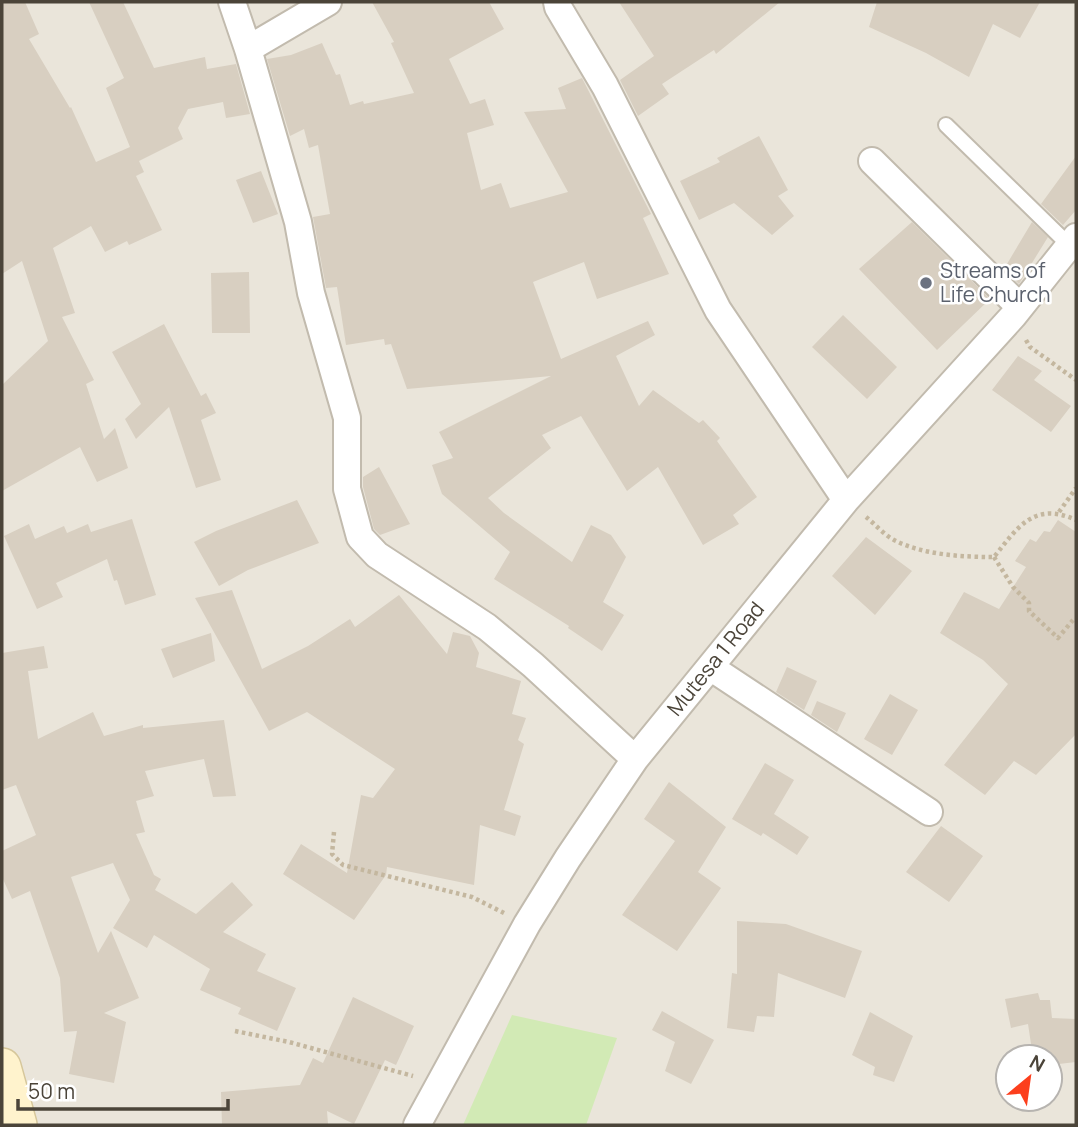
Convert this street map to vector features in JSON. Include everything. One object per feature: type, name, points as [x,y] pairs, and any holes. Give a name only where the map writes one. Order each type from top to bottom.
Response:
[{"type":"street","points":[[232,2],[298,222],[311,293],[347,418],[347,489],[360,537],[377,555],[487,627],[533,665],[635,759]]},
{"type":"street","points":[[248,49],[328,2]]},
{"type":"street","points":[[557,2],[605,86],[718,310],[846,500]]},
{"type":"street","points":[[872,161],[1017,311]]},
{"type":"street","name":"Mutesa 1 Road","points":[[417,1125],[527,924],[635,759],[846,500],[1017,311],[1073,241]]},
{"type":"street","points":[[710,667],[929,812]]},
{"type":"street","points":[[2,1067],[18,1125]]},
{"type":"lane","points":[[946,125],[1073,241]]},
{"type":"path","points":[[1017,311],[1030,348],[1076,380]]},
{"type":"path","points":[[1059,512],[1076,488]]},
{"type":"path","points":[[846,500],[895,541],[925,550],[967,557],[994,557]]},
{"type":"path","points":[[994,557],[1010,536],[1030,517],[1059,512],[1076,520]]},
{"type":"path","points":[[994,557],[1013,587],[1029,603],[1030,611],[1058,638],[1073,620]]},
{"type":"path","points":[[334,832],[332,854],[343,866],[472,897],[527,924]]},
{"type":"path","points":[[235,1031],[289,1042],[441,1084]]},
{"type":"shaded area","points":[[2,2],[1076,2],[1076,1125],[2,1125]]},
{"type":"green space","points":[[512,1015],[617,1038],[586,1125],[463,1125]]},
{"type":"building","points":[[2,2],[25,2],[39,34],[29,39],[71,107],[96,162],[130,147],[106,88],[124,78],[89,2],[123,2],[154,68],[205,57],[207,69],[236,64],[250,114],[226,118],[223,102],[188,109],[178,128],[183,139],[139,161],[144,172],[136,176],[162,230],[129,245],[127,241],[105,252],[91,226],[53,248],[75,313],[62,317],[94,380],[86,384],[104,439],[115,428],[128,468],[97,482],[80,447],[2,491],[2,385],[48,341],[22,261],[2,274]]},
{"type":"building","points":[[372,2],[489,2],[504,29],[449,59],[470,104],[485,99],[494,125],[467,133],[481,190],[501,183],[510,208],[568,192],[524,112],[566,109],[558,88],[582,78],[651,214],[643,218],[669,274],[597,299],[584,262],[533,282],[561,359],[648,321],[655,335],[616,356],[639,406],[653,390],[699,423],[703,420],[720,438],[717,441],[757,497],[733,515],[739,524],[703,545],[658,467],[627,491],[581,416],[542,435],[551,448],[488,498],[504,513],[572,562],[591,525],[611,535],[626,557],[603,602],[624,615],[602,651],[568,628],[569,626],[494,579],[510,552],[442,494],[432,465],[453,458],[439,432],[551,376],[407,389],[391,344],[385,345],[384,339],[346,345],[337,287],[326,288],[313,217],[330,214],[318,145],[309,148],[304,129],[290,136],[267,59],[291,55],[322,43],[336,75],[340,74],[350,105],[414,93],[391,43],[394,42]]},
{"type":"building","points":[[619,2],[780,2],[716,54],[714,50],[662,84],[669,94],[638,116],[620,80],[654,56]]},
{"type":"building","points":[[877,2],[1040,2],[1020,38],[993,24],[969,77],[926,53],[869,27]]},
{"type":"building","points":[[759,136],[788,190],[778,196],[794,216],[772,235],[734,203],[699,220],[680,181],[720,162],[717,158]]},
{"type":"building","points":[[1076,156],[1076,210],[1063,225],[1041,204]]},
{"type":"building","points":[[261,171],[278,214],[253,223],[236,180]]},
{"type":"building","name":"Streams of Life Church","points":[[912,222],[990,299],[937,350],[859,269]]},
{"type":"building","points":[[1032,222],[1048,237],[1019,284],[1004,269]]},
{"type":"building","points":[[249,272],[250,333],[212,333],[211,273]]},
{"type":"building","points":[[843,315],[897,367],[867,399],[812,347]]},
{"type":"building","points":[[164,324],[201,396],[206,393],[216,413],[201,420],[221,480],[196,488],[169,407],[136,439],[125,419],[141,404],[112,352]]},
{"type":"building","points":[[1018,356],[1042,371],[1034,380],[1071,406],[1051,432],[992,390]]},
{"type":"building","points":[[379,467],[410,524],[380,535],[374,529],[363,487],[363,477]]},
{"type":"building","points":[[297,500],[319,543],[248,570],[219,586],[194,542]]},
{"type":"building","points":[[132,519],[156,595],[125,605],[107,559],[56,583],[63,597],[37,609],[4,536],[29,524],[35,539],[64,526],[67,533],[88,524],[91,532]]},
{"type":"building","points":[[1058,520],[1076,532],[1076,734],[1036,775],[1014,761],[985,795],[944,765],[1008,684],[983,660],[940,633],[964,592],[999,609],[1026,567],[1015,561],[1030,539],[1036,542],[1044,531],[1050,532]]},
{"type":"building","points":[[866,537],[912,571],[875,615],[832,576]]},
{"type":"building","points":[[232,590],[262,669],[308,646],[350,619],[355,627],[399,595],[447,654],[453,632],[470,636],[479,653],[476,667],[521,681],[512,714],[526,718],[518,740],[524,744],[504,810],[521,816],[515,836],[480,825],[474,885],[387,867],[386,875],[354,920],[283,874],[301,844],[347,873],[361,795],[373,798],[395,769],[307,712],[269,731],[195,598]]},
{"type":"building","points":[[211,633],[215,661],[173,678],[161,649]]},
{"type":"building","points":[[44,646],[48,668],[28,671],[38,739],[93,712],[104,736],[143,725],[143,728],[224,720],[236,796],[213,797],[204,759],[145,771],[154,796],[136,801],[145,832],[136,834],[154,875],[161,879],[155,890],[196,914],[232,882],[253,905],[223,932],[266,954],[257,971],[296,988],[277,1031],[238,1014],[241,1008],[200,990],[210,969],[154,935],[147,948],[113,928],[130,900],[113,863],[71,877],[98,953],[111,931],[139,998],[104,1013],[126,1022],[114,1083],[69,1074],[77,1031],[64,1032],[60,978],[30,891],[12,899],[2,877],[2,851],[36,835],[16,785],[2,790],[2,653]]},
{"type":"building","points":[[787,667],[817,681],[804,710],[776,692]]},
{"type":"building","points":[[890,694],[918,710],[892,755],[864,739]]},
{"type":"building","points":[[817,701],[846,713],[837,732],[811,715]]},
{"type":"building","points":[[765,763],[794,780],[774,814],[809,837],[797,855],[763,833],[761,836],[732,819]]},
{"type":"building","points":[[669,782],[726,827],[698,872],[721,888],[677,951],[622,915],[675,841],[644,819]]},
{"type":"building","points":[[941,826],[983,856],[949,902],[906,872]]},
{"type":"building","points":[[737,921],[786,924],[862,951],[845,998],[778,973],[774,1017],[757,1016],[754,1032],[727,1028],[732,973],[737,974]]},
{"type":"building","points":[[1038,993],[1040,1000],[1050,1000],[1052,1018],[1076,1019],[1076,1062],[1064,1063],[1064,1043],[1031,1043],[1028,1024],[1011,1028],[1005,999]]},
{"type":"building","points":[[353,997],[414,1026],[396,1065],[385,1060],[354,1124],[327,1111],[328,1124],[222,1125],[221,1092],[300,1085],[313,1058],[323,1063]]},
{"type":"building","points":[[662,1011],[714,1040],[691,1084],[665,1071],[675,1042],[652,1030]]},
{"type":"building","points":[[870,1012],[913,1036],[894,1082],[873,1075],[875,1067],[852,1055]]},
{"type":"place","name":"Streams of Life Church","points":[[926,283]]}]
